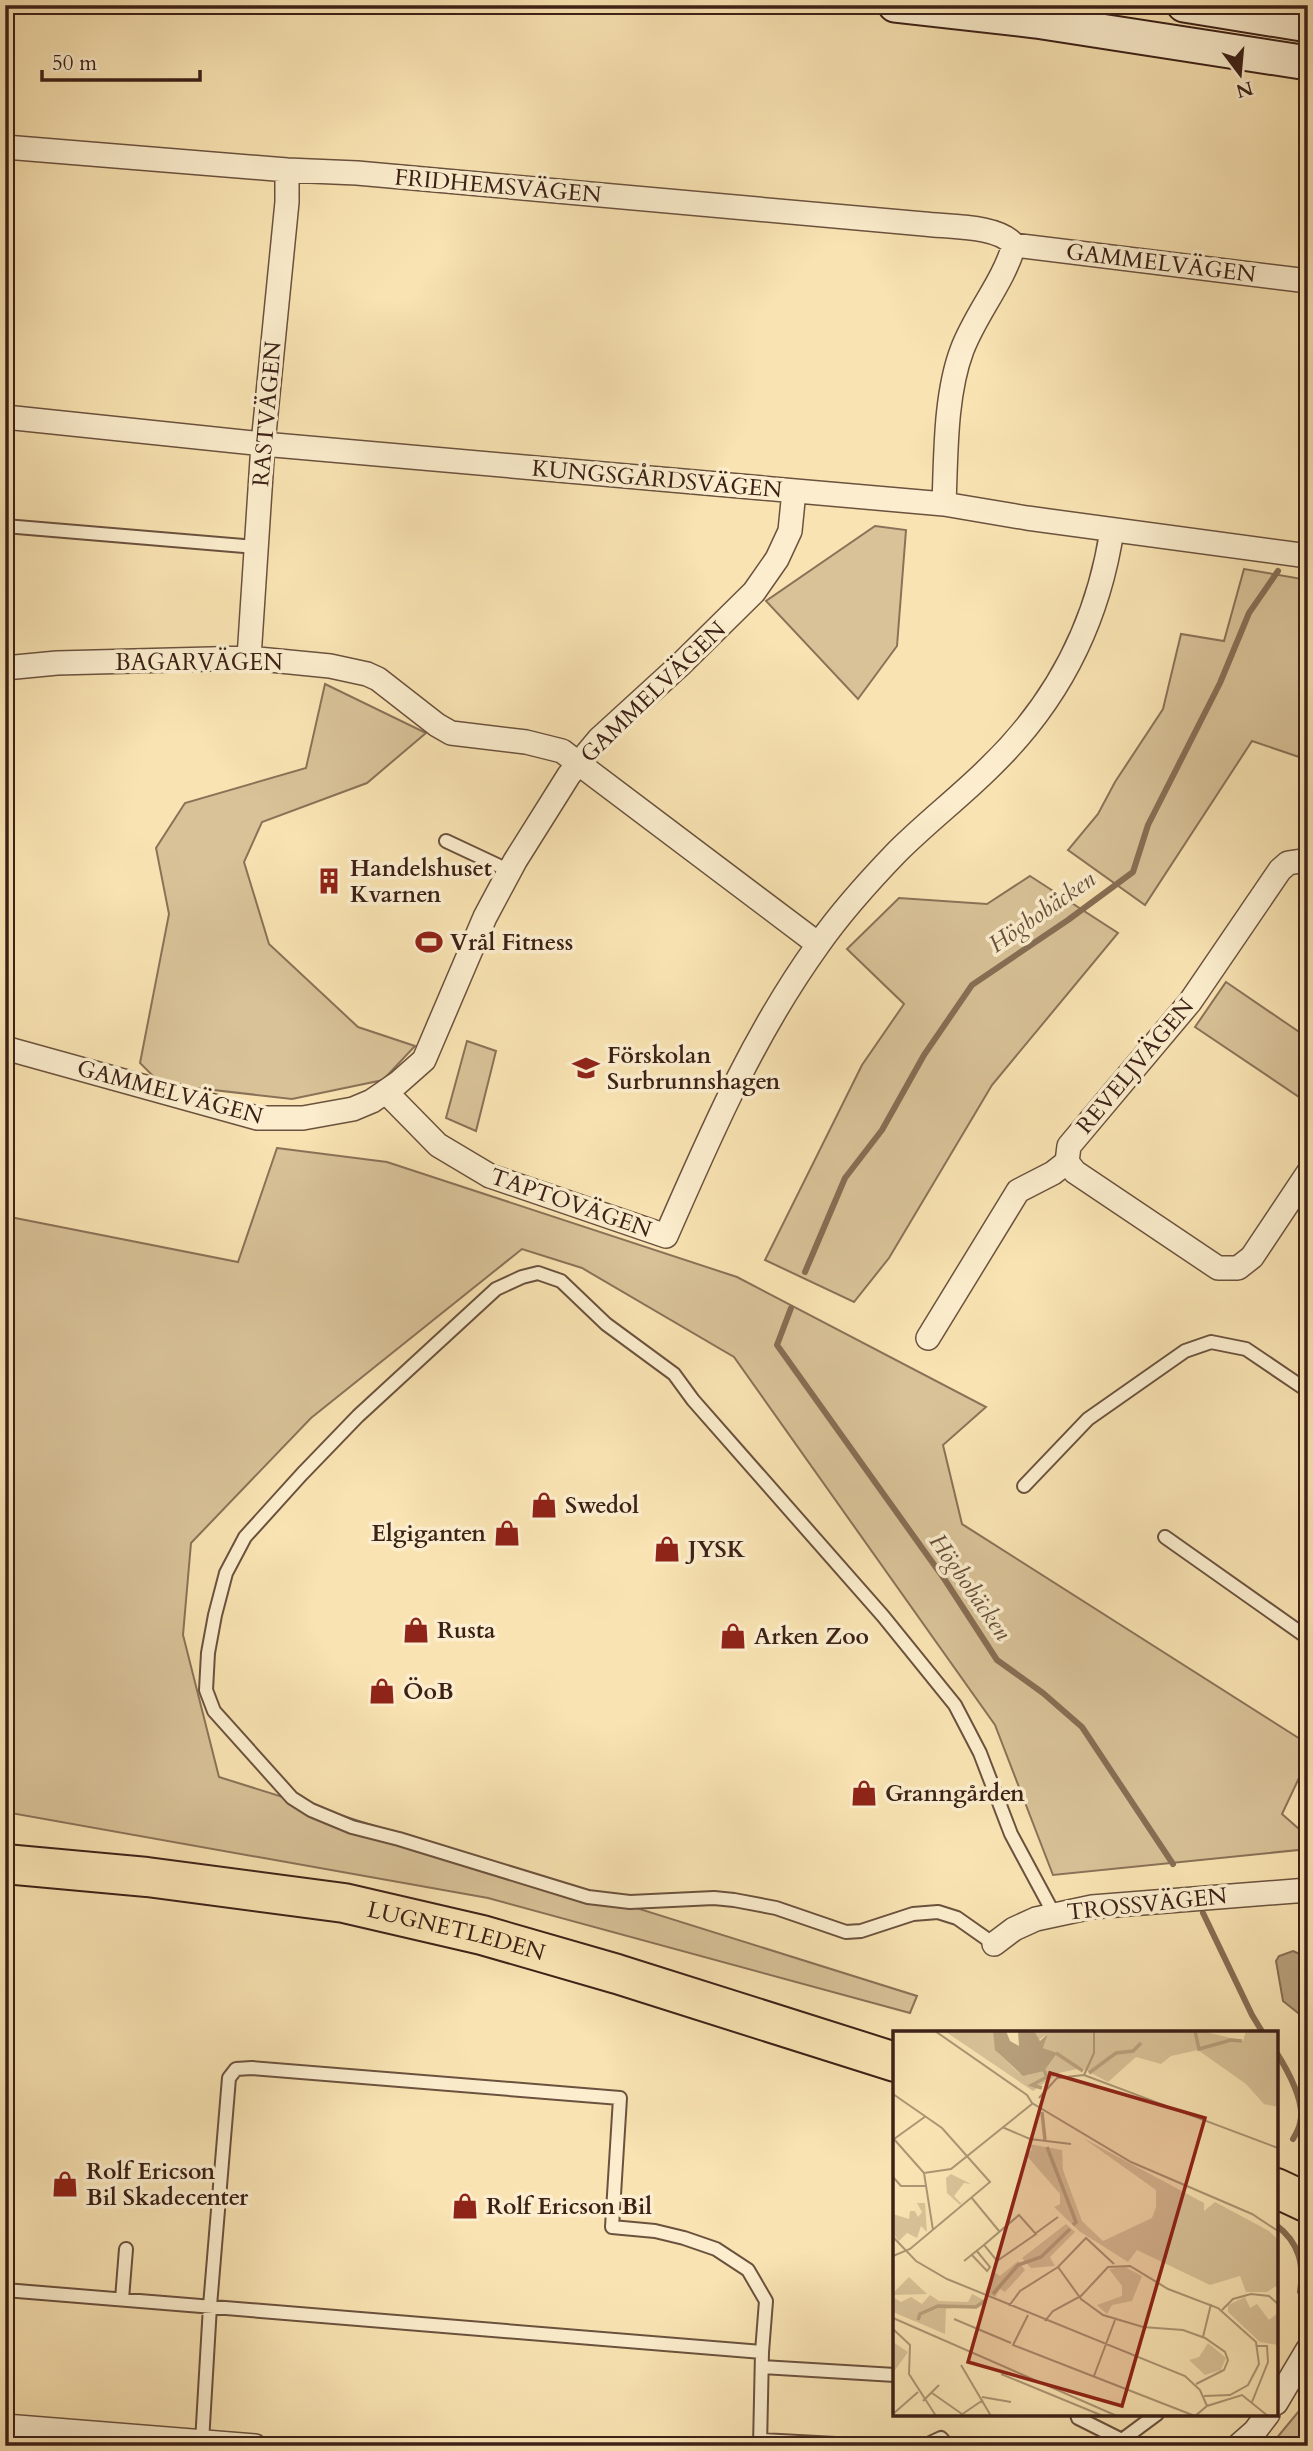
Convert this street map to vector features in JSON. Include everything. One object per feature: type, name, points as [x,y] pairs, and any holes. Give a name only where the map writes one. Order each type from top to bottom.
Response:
[{"type":"highway","name":"LUGNETLEDEN","points":[[5,1864],[147,1877],[344,1903],[482,1935],[580,1963],[893,2061]]},
{"type":"highway","points":[[1278,2168],[1308,2174]]},
{"type":"highway","points":[[1278,2190],[1308,2203]]},
{"type":"main road","points":[[895,5],[1036,21],[1308,63]]},
{"type":"main road","points":[[1184,5],[1308,25]]},
{"type":"street","name":"FRIDHEMSVÄGEN","points":[[5,147],[287,170],[357,173],[991,231]]},
{"type":"street","name":"RASTVÄGEN","points":[[249,658],[263,444],[287,202],[287,170]]},
{"type":"street","name":"GAMMELVÄGEN","points":[[991,231],[1010,239],[1014,245],[1308,281]]},
{"type":"street","points":[[944,504],[947,440],[957,366],[970,331],[1008,267],[1014,245]]},
{"type":"street","name":"KUNGSGÅRDSVÄGEN","points":[[5,417],[263,444],[944,504],[1308,556]]},
{"type":"street","name":"GAMMELVÄGEN","points":[[5,1048],[257,1118],[303,1118],[353,1109],[386,1092],[424,1060],[485,917],[510,871],[577,763],[599,739],[741,606],[766,577],[790,531],[794,491]]},
{"type":"street","name":"TAPTOVÄGEN","points":[[386,1092],[438,1145],[490,1176],[666,1236],[748,1055],[818,944],[898,852],[991,766],[1022,733],[1045,701],[1084,635],[1099,591],[1112,530]]},
{"type":"street","name":"BAGARVÄGEN","points":[[5,668],[57,663],[249,658],[330,666],[367,674],[400,694],[437,725],[451,733],[548,747],[562,751],[577,763]]},
{"type":"street","points":[[577,763],[818,944]]},
{"type":"street","name":"REVELJVÄGEN","points":[[1308,860],[1288,863],[1280,870],[1190,1002],[1069,1146],[1067,1162],[1074,1172],[1218,1268],[1231,1269],[1242,1266],[1252,1257],[1308,1173]]},
{"type":"street","points":[[928,1338],[1018,1191],[1053,1173],[1067,1162]]},
{"type":"street","name":"TROSSVÄGEN","points":[[994,1944],[1025,1924],[1054,1914],[1092,1907],[1308,1890]]},
{"type":"street","points":[[1278,2400],[1308,2349]]},
{"type":"street","points":[[1238,2446],[1266,2416]]},
{"type":"street","points":[[5,2426],[125,2441],[256,2446]]},
{"type":"lane","points":[[5,526],[256,547]]},
{"type":"lane","points":[[446,841],[510,871]]},
{"type":"lane","points":[[994,1944],[957,1918],[938,1912],[913,1914],[862,1931],[846,1932],[776,1908],[714,1898],[631,1902],[587,1898],[399,1839],[352,1827],[311,1810],[292,1798],[214,1711],[206,1690],[208,1653],[226,1573],[245,1537],[302,1474],[412,1364],[496,1289],[538,1273],[561,1281],[606,1324],[674,1374],[693,1400],[883,1616],[955,1705],[980,1753],[1011,1833],[1054,1914]]},
{"type":"lane","points":[[1024,1486],[1088,1419],[1185,1351],[1211,1342],[1246,1349],[1308,1391]]},
{"type":"lane","points":[[1166,1536],[1308,1637]]},
{"type":"lane","points":[[202,2442],[229,2078],[236,2069],[266,2069],[620,2098],[612,2227],[655,2231],[716,2249],[748,2270],[766,2301],[760,2443],[873,2446]]},
{"type":"lane","points":[[122,2299],[126,2249]]},
{"type":"lane","points":[[5,2290],[762,2352]]},
{"type":"lane","points":[[762,2367],[893,2375]]},
{"type":"lane","points":[[1078,2416],[1123,2443],[1155,2416]]},
{"type":"lane","points":[[924,2446],[941,2438],[948,2446]]},
{"type":"shaded area","points":[[875,526],[906,530],[897,646],[858,699],[766,601]]},
{"type":"shaded area","points":[[1244,569],[1308,580],[1308,760],[1252,741],[1145,905],[1068,850],[1098,814],[1115,782],[1163,709],[1181,634],[1224,641]]},
{"type":"shaded area","points":[[325,684],[426,733],[367,783],[262,822],[244,862],[269,944],[358,1027],[415,1046],[383,1080],[292,1099],[161,1084],[140,1063],[169,914],[156,848],[185,803],[306,768]]},
{"type":"shaded area","points":[[1030,876],[1118,933],[992,1085],[889,1258],[854,1302],[765,1260],[862,1065],[904,1004],[847,949],[899,898],[987,904]]},
{"type":"shaded area","points":[[1226,982],[1308,1038],[1308,1103],[1195,1027]]},
{"type":"shaded area","points":[[467,1041],[496,1051],[476,1131],[446,1118]]},
{"type":"shaded area","points":[[277,1148],[387,1162],[737,1277],[986,1407],[943,1445],[962,1524],[1308,1744],[1308,1759],[1282,1814],[1308,1837],[1308,1849],[1053,1875],[995,1725],[734,1357],[582,1268],[522,1249],[311,1418],[191,1543],[183,1635],[219,1777],[917,1996],[910,2013],[488,1898],[5,1812],[5,1216],[238,1262]]},
{"type":"shaded area","points":[[1293,1951],[1308,1958],[1308,2021],[1283,2001],[1276,1961],[1279,1956]]},
{"type":"shaded area","points":[[1308,2400],[1308,2446],[1270,2446]]},
{"type":"waterway","name":"Högbobäcken","points":[[805,1272],[845,1178],[882,1130],[924,1055],[972,985],[1133,872],[1148,825],[1220,683],[1249,613],[1278,571]]},
{"type":"waterway","name":"Högbobäcken","points":[[791,1308],[777,1345],[945,1580],[997,1660],[1043,1693],[1082,1727],[1173,1864]]},
{"type":"waterway","name":"Högbobäcken","points":[[1203,1913],[1262,2031]]},
{"type":"waterway","name":"Högbobäcken","points":[[1278,2056],[1290,2077],[1300,2106],[1300,2123],[1293,2139]]},
{"type":"waterway","name":"Högbobäcken","points":[[1278,2227],[1295,2247],[1300,2264],[1300,2292],[1308,2297]]},
{"type":"place","name":"Handelshuset Kvarnen","points":[[329,881]]},
{"type":"place","name":"Vrål Fitness","points":[[429,942]]},
{"type":"place","name":"Förskolan Surbrunnshagen","points":[[586,1068]]},
{"type":"place","name":"Swedol","points":[[544,1505]]},
{"type":"place","name":"Elgiganten","points":[[507,1533]]},
{"type":"place","name":"JYSK","points":[[667,1549]]},
{"type":"place","name":"Rusta","points":[[416,1630]]},
{"type":"place","name":"Arken Zoo","points":[[733,1636]]},
{"type":"place","name":"ÖoB","points":[[382,1691]]},
{"type":"place","name":"Granngården","points":[[864,1793]]},
{"type":"place","name":"Rolf Ericson Bil Skadecenter","points":[[65,2184]]},
{"type":"place","name":"Rolf Ericson Bil","points":[[465,2206]]}]
